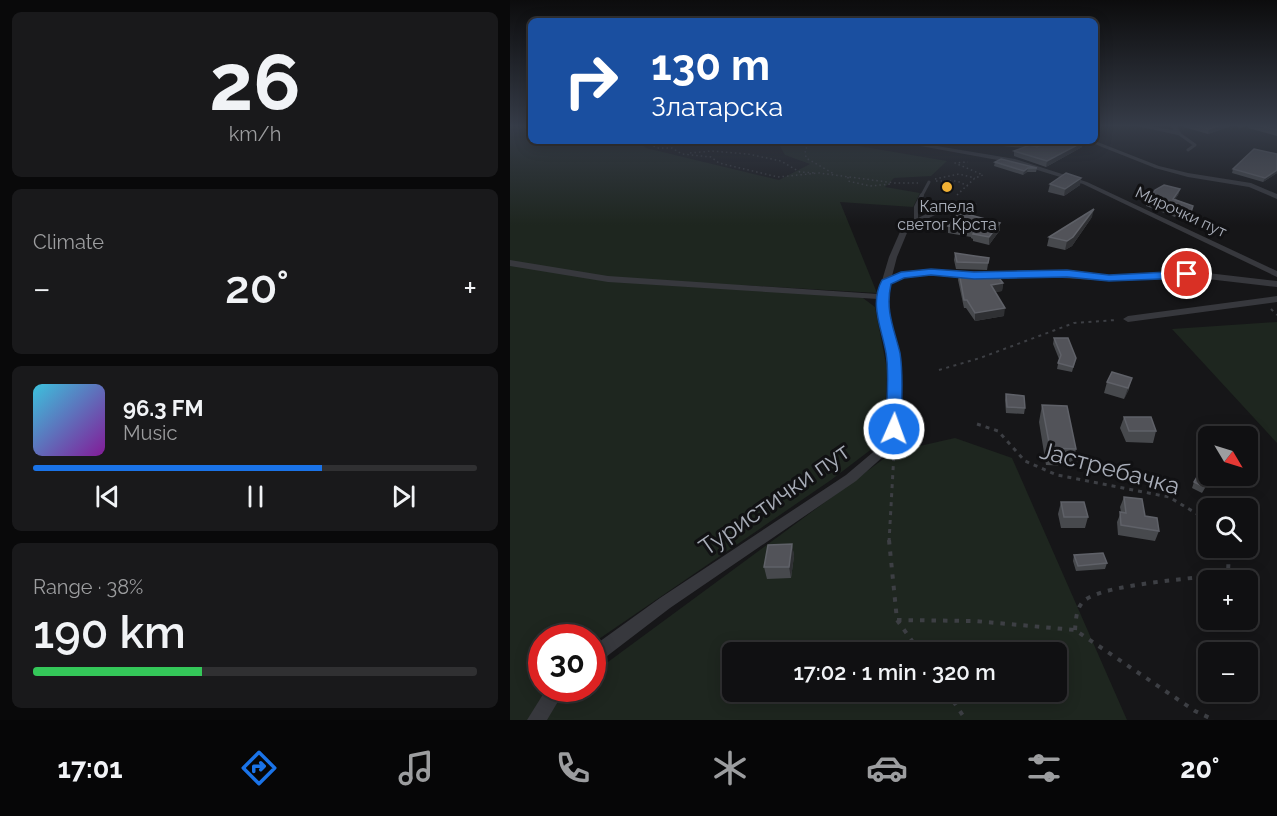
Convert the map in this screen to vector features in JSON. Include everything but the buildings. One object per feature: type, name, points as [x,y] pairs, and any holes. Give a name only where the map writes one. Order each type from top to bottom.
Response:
[{"type":"street","name":"Мирочки пут","points":[[1001,159],[1085,183],[1277,274]]},
{"type":"street","points":[[1134,159],[1157,168],[1188,175],[1243,183],[1264,189],[1277,196]]},
{"type":"street","points":[[894,429],[893,354],[885,326],[882,297],[886,282],[906,227],[952,204],[973,204]]},
{"type":"street","points":[[510,263],[608,279],[882,297]]},
{"type":"street","points":[[886,282],[901,275],[931,272],[974,276],[1031,273],[1119,278],[1199,275],[1277,284]]},
{"type":"street","points":[[1128,319],[1277,299]]},
{"type":"street","name":"Туристички пут","points":[[606,647],[665,603],[851,478],[882,451],[894,429]]},
{"type":"street","points":[[536,720],[548,702]]},
{"type":"lane","points":[[916,221],[916,207],[929,183]]},
{"type":"path","points":[[711,159],[778,177],[819,173]]},
{"type":"path","points":[[767,159],[784,162],[798,171],[895,183],[929,183]]},
{"type":"path","points":[[807,159],[835,175]]},
{"type":"path","points":[[968,186],[957,182],[930,182],[953,175],[975,178]]},
{"type":"path","points":[[957,182],[965,175]]},
{"type":"path","points":[[848,177],[848,181],[853,184],[867,187],[895,183]]},
{"type":"path","points":[[939,370],[980,358],[1074,323],[1128,319]]},
{"type":"path","name":"Јастребачка","points":[[977,424],[998,431],[1024,461],[1057,476],[1169,497],[1198,514]]},
{"type":"path","points":[[894,429],[895,473],[889,539],[897,620],[913,642]]},
{"type":"path","points":[[1075,630],[1076,613],[1085,600],[1118,588],[1228,574],[1229,558]]},
{"type":"path","points":[[897,620],[975,621],[1075,630],[1195,711],[1214,720]]},
{"type":"path","points":[[954,702],[966,720]]},
{"type":"shaded area","points":[[510,159],[690,159],[779,180],[810,164],[795,159],[933,159],[947,161],[931,176],[894,178],[885,187],[920,193],[913,207],[840,202],[877,293],[740,285],[863,298],[875,307],[887,369],[885,422],[873,448],[831,480],[606,634],[606,624],[528,624],[528,702],[606,702],[606,663],[893,452],[955,438],[1012,458],[1127,720],[510,720]]},
{"type":"shaded area","points":[[1277,322],[1277,443],[1172,329]]},
{"type":"place","name":"Капела светог Крста","points":[[947,187]]},
{"type":"route","points":[[894,429],[893,354],[885,326],[882,297],[886,282],[901,275],[931,272],[974,276],[1067,273],[1109,278],[1187,274]]}]
